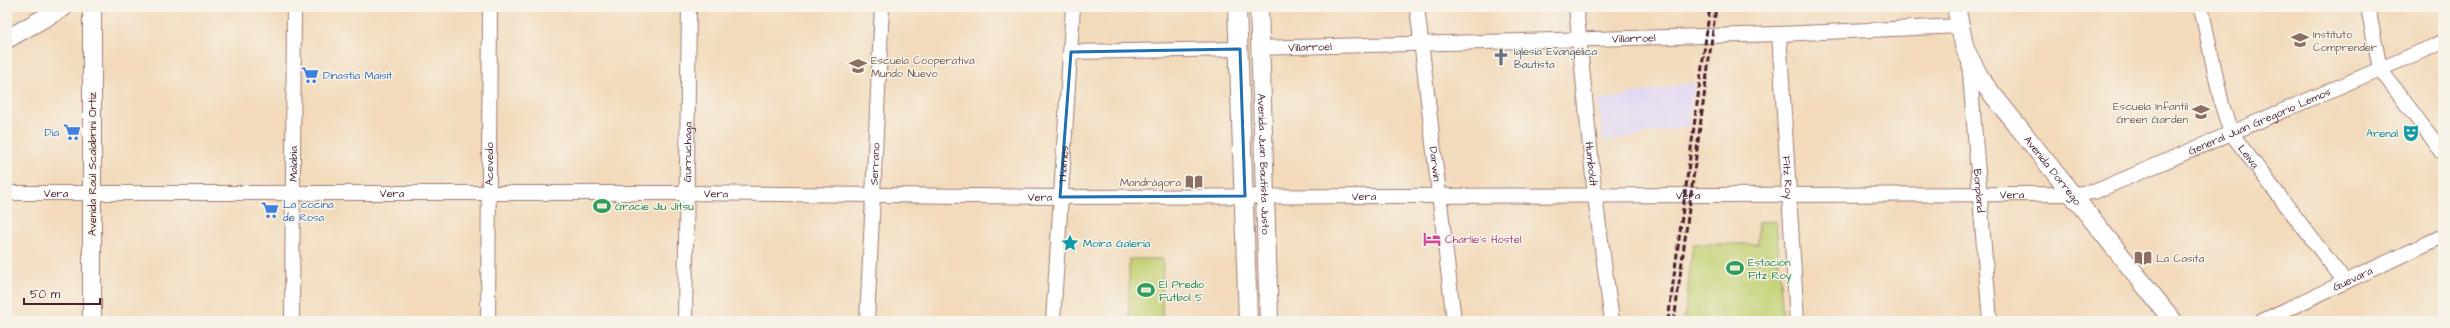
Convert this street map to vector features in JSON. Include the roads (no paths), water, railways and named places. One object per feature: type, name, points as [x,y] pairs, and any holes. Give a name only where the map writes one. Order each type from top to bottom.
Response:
[{"type":"main road","points":[[7,39],[64,7]]},
{"type":"main road","name":"Avenida Raúl Scalabrini Ortiz","points":[[92,7],[92,321]]},
{"type":"main road","name":"Avenida Juan Bautista Justo","points":[[1237,7],[1240,49],[1248,321]]},
{"type":"main road","name":"Avenida Juan Bautista Justo","points":[[1259,7],[1267,196],[1269,321]]},
{"type":"main road","name":"Avenida Dorrego","points":[[1956,7],[1969,59],[1982,80],[2074,194],[2172,321]]},
{"type":"street","name":"Malabia","points":[[292,321],[294,7]]},
{"type":"street","name":"Acevedo","points":[[488,321],[490,7]]},
{"type":"street","name":"Gurruchaga","points":[[685,321],[689,7]]},
{"type":"street","name":"Serrano","points":[[867,321],[882,7]]},
{"type":"street","name":"Thames","points":[[1053,321],[1073,7]]},
{"type":"street","name":"Darwin","points":[[1417,7],[1454,321]]},
{"type":"street","name":"Humboldt","points":[[1576,7],[1595,197],[1612,321]]},
{"type":"street","name":"Leiva","points":[[2201,7],[2222,105],[2231,133],[2345,282]]},
{"type":"street","points":[[2368,7],[2380,69],[2443,152]]},
{"type":"street","name":"Villarroel","points":[[1260,48],[1579,38],[1779,34],[1960,26]]},
{"type":"street","name":"Fitz Roy","points":[[1779,34],[1797,321]]},
{"type":"street","name":"General Juan Gregorio Lemos","points":[[2074,194],[2094,192],[2443,42]]},
{"type":"street","points":[[1071,52],[1240,49]]},
{"type":"street","name":"Bonpland","points":[[1969,59],[1990,321]]},
{"type":"street","name":"Vera","points":[[7,193],[686,193],[1060,196],[1595,197],[2074,194]]},
{"type":"street","name":"Guevara","points":[[2262,321],[2443,236]]},
{"type":"railway","points":[[1668,321],[1710,7]]},
{"type":"railway","points":[[1674,321],[1716,7]]},
{"type":"place","name":"Instituto Comprender","points":[[2300,40]]},
{"type":"place","name":"Iglesia Evangélica Bautista","points":[[1501,57]]},
{"type":"place","name":"Escuela Cooperativa Mundo Nuevo","points":[[858,66]]},
{"type":"place","name":"Dinastia Maisit","points":[[310,75]]},
{"type":"place","name":"Escuela Infantil Green Garden","points":[[2201,112]]},
{"type":"place","name":"Dia","points":[[72,132]]},
{"type":"place","name":"Arenal","points":[[2411,133]]},
{"type":"place","name":"Mandrágora","points":[[1194,182]]},
{"type":"place","name":"Gracie Jiu Jitsu","points":[[602,206]]},
{"type":"place","name":"La cocina de Rosa","points":[[270,210]]},
{"type":"place","name":"Charlie's Hostel","points":[[1432,239]]},
{"type":"place","name":"Moira Galería","points":[[1070,243]]},
{"type":"place","name":"La Casita","points":[[2143,258]]},
{"type":"place","name":"Estación Fitz Roy","points":[[1735,268]]},
{"type":"place","name":"El Predio Fútbol 5","points":[[1146,290]]}]
